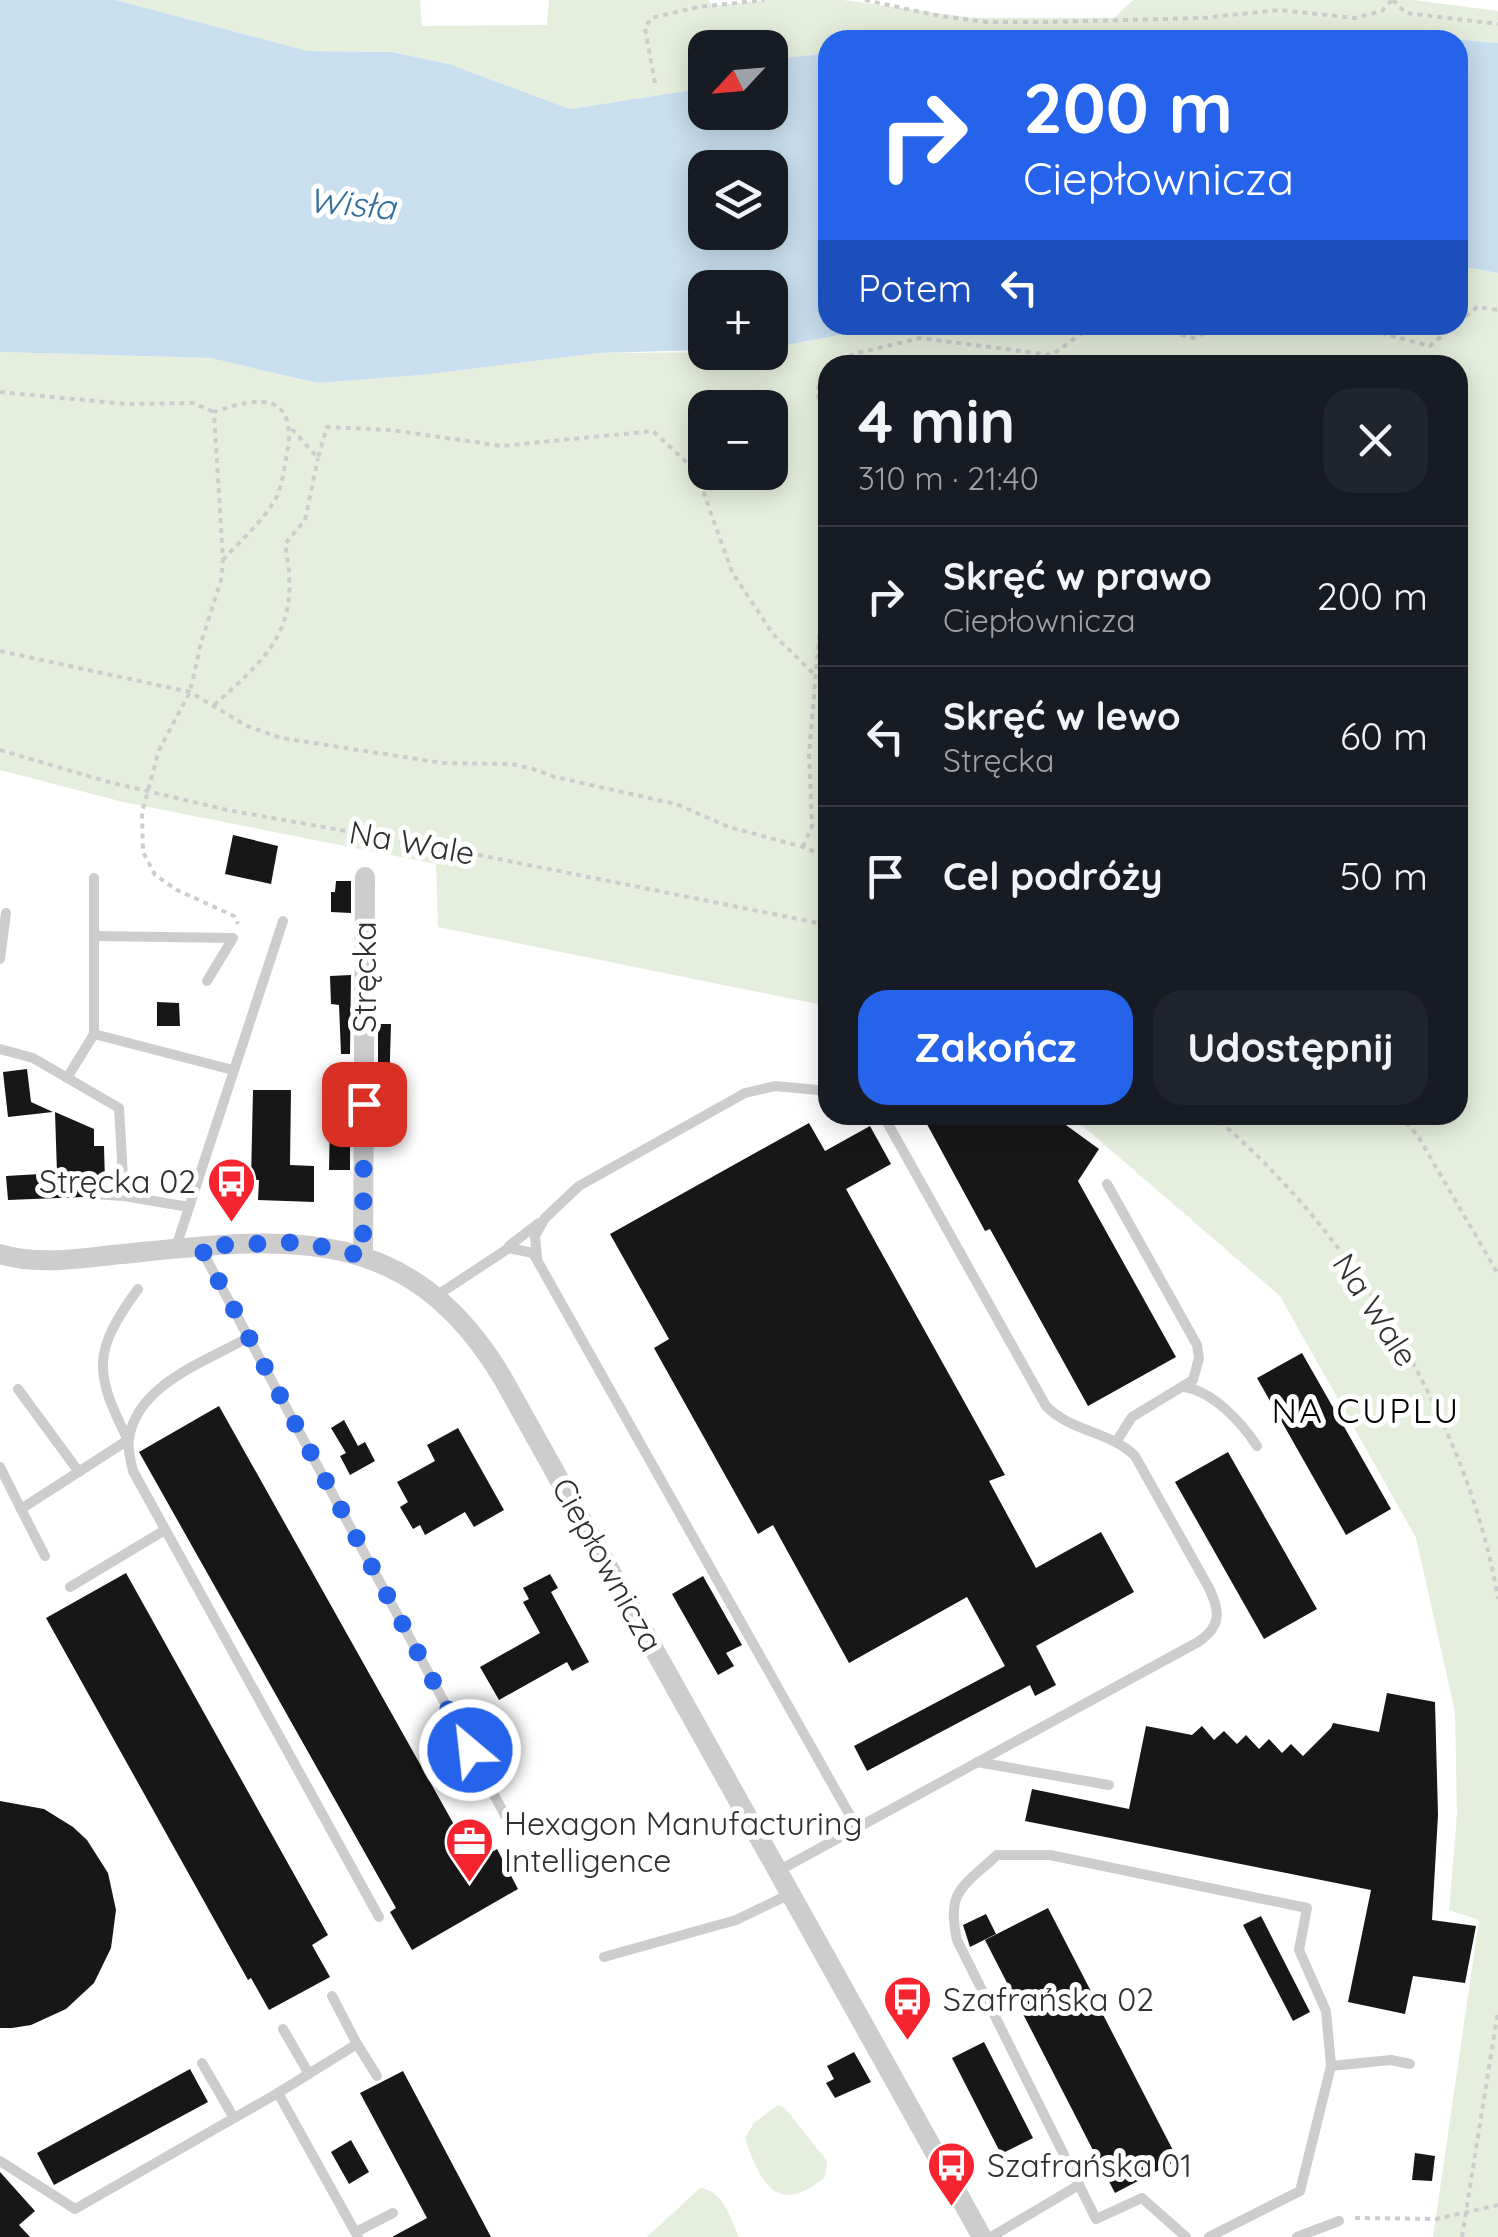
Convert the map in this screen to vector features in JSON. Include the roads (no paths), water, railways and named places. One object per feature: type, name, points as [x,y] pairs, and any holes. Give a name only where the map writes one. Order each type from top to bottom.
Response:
[{"type":"street","name":"Stręcka","points":[[363,1256],[365,877]]},
{"type":"street","name":"Ciepłownicza","points":[[0,1254],[32,1260],[66,1260],[200,1246],[302,1242],[363,1256],[385,1266],[436,1296],[464,1322],[502,1376],[982,2237]]},
{"type":"lane","points":[[68,1078],[94,1034],[94,878]]},
{"type":"lane","points":[[0,959],[6,912]]},
{"type":"lane","points":[[176,1248],[283,921]]},
{"type":"lane","points":[[94,936],[233,938],[207,981]]},
{"type":"lane","points":[[94,1034],[233,1070]]},
{"type":"lane","points":[[0,1050],[33,1058],[119,1108],[124,1196]]},
{"type":"lane","points":[[436,1296],[505,1250],[579,1186],[745,1092],[775,1086],[818,1090]]},
{"type":"lane","points":[[777,1871],[1187,1648],[1216,1626],[1218,1613],[1209,1588],[1142,1465],[1127,1448],[1070,1424],[1046,1406],[889,1125]]},
{"type":"lane","points":[[1106,1184],[1197,1345],[1197,1370],[1184,1388],[1132,1417],[1116,1442]]},
{"type":"lane","points":[[91,1194],[189,1207]]},
{"type":"lane","points":[[545,1218],[534,1243],[538,1260],[857,1828]]},
{"type":"lane","points":[[200,1246],[507,1819]]},
{"type":"lane","points":[[505,1250],[527,1250],[538,1260]]},
{"type":"lane","points":[[138,1289],[112,1324],[102,1358],[104,1393],[128,1440],[132,1470],[380,1917]]},
{"type":"lane","points":[[21,1509],[128,1440],[140,1407],[162,1386],[249,1337]]},
{"type":"lane","points":[[1184,1388],[1198,1391],[1240,1423],[1257,1446]]},
{"type":"lane","points":[[18,1389],[79,1472]]},
{"type":"lane","points":[[0,1466],[45,1556]]},
{"type":"lane","points":[[70,1587],[165,1530]]},
{"type":"lane","points":[[976,1762],[1109,1785]]},
{"type":"lane","points":[[1186,2237],[1142,2198],[1096,2219],[957,1940],[951,1915],[953,1900],[996,1856],[1050,1855],[1307,1908],[1299,1950],[1326,2011],[1331,2066],[1300,2191],[1209,2237]]},
{"type":"lane","points":[[604,1957],[736,1920],[790,1894]]},
{"type":"lane","points":[[332,1996],[377,2076]]},
{"type":"lane","points":[[282,2029],[308,2074]]},
{"type":"lane","points":[[0,2160],[75,2209],[357,2044]]},
{"type":"lane","points":[[1331,2066],[1391,2060],[1410,2064]]},
{"type":"lane","points":[[202,2064],[234,2118]]},
{"type":"lane","points":[[278,2093],[357,2235],[392,2212]]},
{"type":"lane","points":[[991,2237],[1080,2185]]},
{"type":"lane","points":[[1297,2237],[1339,2221]]},
{"type":"water","name":"Wisła","points":[[0,0],[116,0],[308,51],[392,52],[449,64],[570,109],[688,91],[688,130],[788,130],[788,58],[818,54],[818,335],[840,335],[788,345],[788,270],[688,270],[688,350],[600,353],[422,375],[317,383],[210,358],[0,352]]},
{"type":"water","points":[[1468,40],[1498,43],[1498,273],[1468,268]]},
{"type":"place","name":"Stręcka 02","points":[[231,1224]]},
{"type":"place","name":"Hexagon Manufacturing Intelligence","points":[[469,1884]]},
{"type":"place","name":"Szafrańska 02","points":[[908,2042]]},
{"type":"place","name":"Szafrańska 01","points":[[952,2208]]},
{"type":"district","name":"NA CUPLU","points":[[1366,1411]]}]
